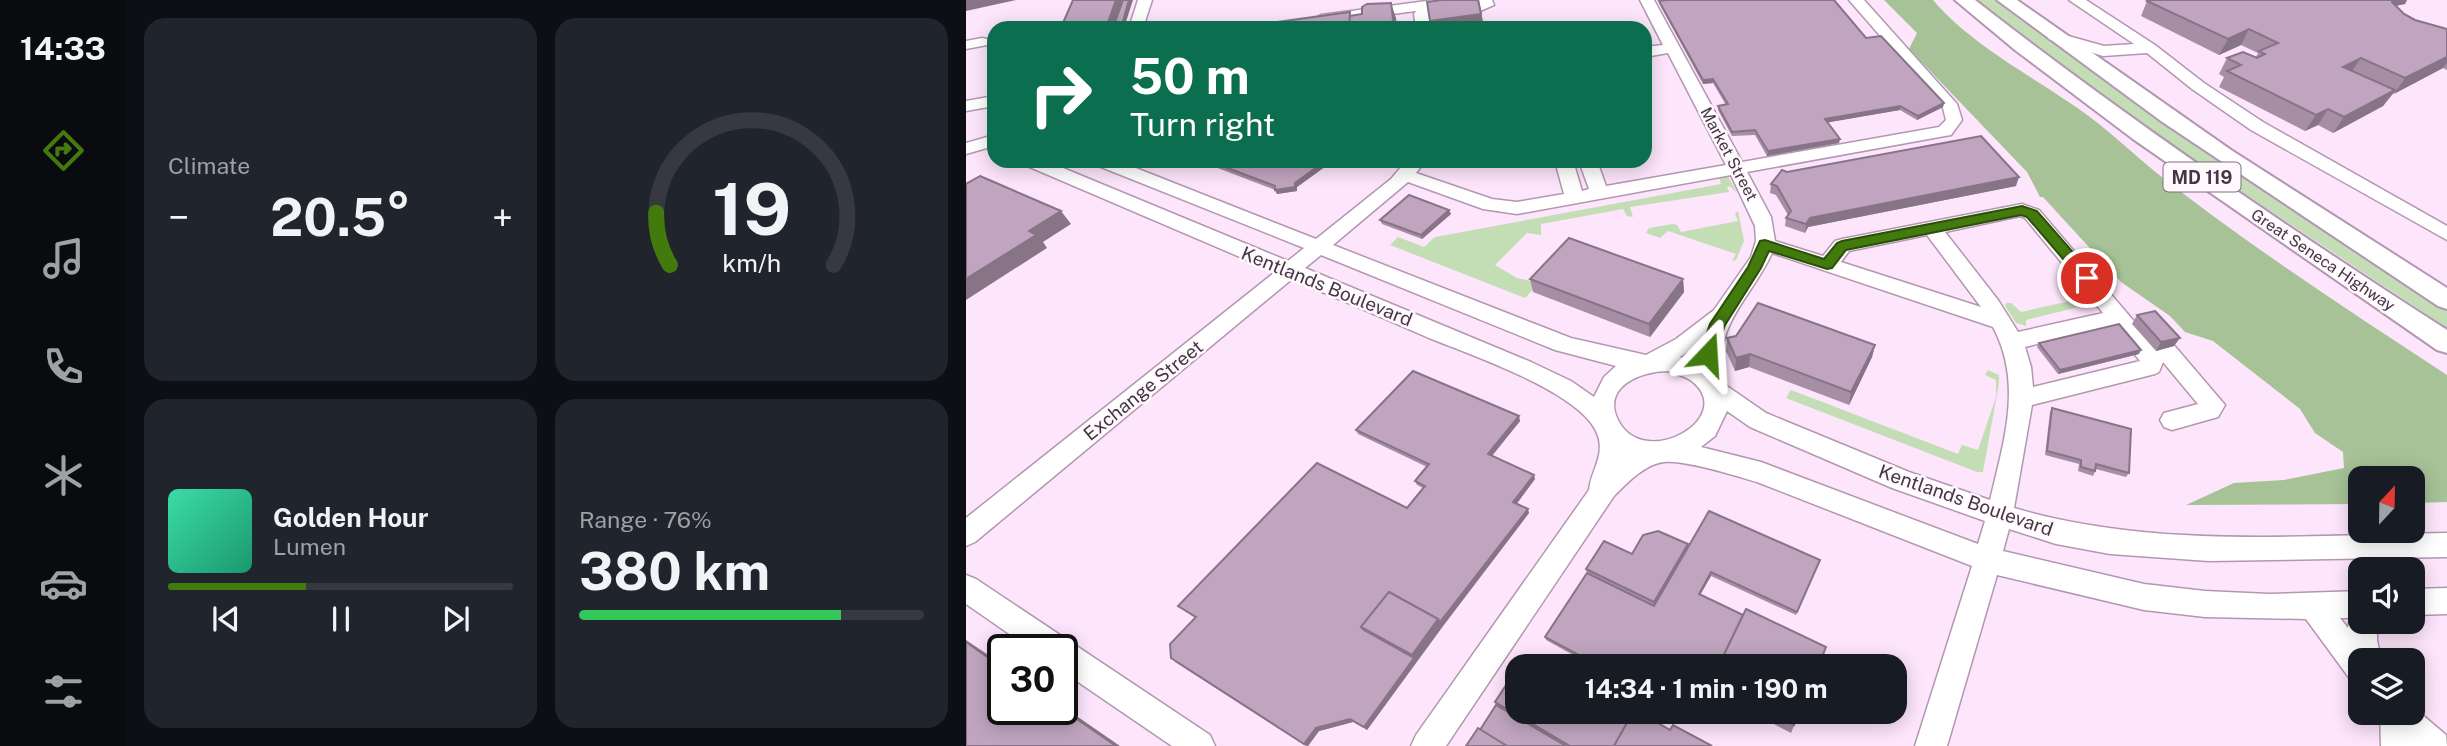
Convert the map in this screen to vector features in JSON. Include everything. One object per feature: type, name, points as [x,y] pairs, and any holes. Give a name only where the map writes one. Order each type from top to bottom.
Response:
[{"type":"main road","name":"Great Seneca Highway","points":[[1964,0],[2120,119],[2332,268],[2447,343]]},
{"type":"main road","name":"Great Seneca Highway","points":[[2006,0],[2119,83],[2277,191],[2447,300]]},
{"type":"street","points":[[1138,21],[1145,0]]},
{"type":"street","points":[[1303,21],[1411,4],[1466,0]]},
{"type":"street","name":"Market Street","points":[[1647,0],[1760,214],[1766,234],[1765,244]]},
{"type":"street","points":[[1410,168],[1498,207],[1526,207],[1932,136],[1945,131],[1953,124],[1951,107],[1856,0]]},
{"type":"street","points":[[1423,21],[1422,13],[1426,10],[1486,2],[1487,5],[1431,14],[1432,21]]},
{"type":"street","points":[[2053,36],[2103,51],[2150,48]]},
{"type":"street","points":[[966,46],[982,42]]},
{"type":"street","points":[[1652,51],[1673,48]]},
{"type":"street","points":[[2119,83],[2117,75],[2120,64],[2150,48]]},
{"type":"street","points":[[966,97],[987,99]]},
{"type":"street","points":[[966,106],[987,102]]},
{"type":"street","name":"Kentlands Boulevard","points":[[1047,168],[1523,368],[1583,401],[1611,430]]},
{"type":"street","name":"Kentlands Boulevard","points":[[1139,168],[1320,246],[1587,352],[1644,363]]},
{"type":"street","name":"Exchange Street","points":[[966,534],[1290,271],[1410,168]]},
{"type":"street","points":[[1566,168],[1575,198]]},
{"type":"street","points":[[1591,168],[1600,194]]},
{"type":"street","points":[[1827,265],[1842,246],[2019,210],[2029,212],[2150,355],[2151,366],[2021,399]]},
{"type":"street","points":[[1931,746],[2000,515],[2021,399],[2021,372],[2012,342],[2000,321],[1932,228]]},
{"type":"street","points":[[1427,746],[1591,506],[1622,471],[1662,451],[1691,443],[1708,429],[1716,412],[1707,363],[1713,334],[1754,268],[1765,244],[2000,321]]},
{"type":"street","points":[[1727,309],[1684,345],[1617,377],[1606,391],[1603,403],[1604,418],[1611,430],[1632,447],[1721,461],[1761,473],[1988,560],[2144,597],[2205,604],[2348,604]]},
{"type":"street","points":[[2012,342],[2112,309],[2133,313],[2213,405],[2210,410],[2172,420]]},
{"type":"street","points":[[1644,363],[1670,362],[1687,366],[1699,372],[1713,388]]},
{"type":"street","name":"Kentlands Boulevard","points":[[1713,388],[1763,422],[1901,480],[2042,528],[2110,542],[2162,547],[2263,549],[2447,545]]},
{"type":"street","points":[[1591,506],[1611,465],[1611,430]]},
{"type":"street","points":[[966,588],[1034,634]]},
{"type":"street","points":[[2425,602],[2447,601]]},
{"type":"street","points":[[2312,605],[2348,651]]},
{"type":"street","points":[[1078,664],[1199,746]]},
{"type":"street","points":[[2396,725],[2397,746]]},
{"type":"street","points":[[2411,725],[2435,746]]},
{"type":"lane","points":[[2076,0],[2150,48],[2198,86],[2257,126],[2447,234]]},
{"type":"green space","points":[[1884,0],[1933,0],[1968,34],[2090,117],[2163,178],[2232,230],[2447,375],[2447,502],[2426,503],[2426,466],[2348,466],[2348,504],[2186,505],[2234,483],[2284,480],[2344,468],[2343,452],[2315,433],[2300,409],[2213,341],[2185,332],[2170,316],[2121,282],[2043,197],[2040,197],[2027,172],[1909,49],[1917,33]]},
{"type":"green space","points":[[1972,0],[1998,0],[2163,120],[2447,308],[2447,328],[2242,192],[2234,192]]},
{"type":"green space","points":[[1725,175],[1737,193],[1730,186],[1727,187],[1729,192],[1630,207],[1633,217],[1627,216],[1623,209],[1541,224],[1541,235],[1527,233],[1495,265],[1517,278],[1539,283],[1525,298],[1390,245],[1398,237],[1424,247],[1435,237],[1721,184],[1719,177]]},
{"type":"green space","points":[[1738,211],[1744,241],[1736,260],[1732,261],[1736,254],[1668,231],[1660,238],[1646,233],[1649,228],[1673,224],[1677,225],[1681,232],[1738,221],[1735,214]]},
{"type":"green space","points":[[2082,287],[2095,303],[2026,320],[2026,326],[2016,323],[2005,306],[2006,303],[2011,303],[2021,312],[2079,299],[2073,289]]},
{"type":"green space","points":[[1988,370],[1999,375],[1999,383],[1983,472],[1977,472],[1786,398],[1791,390],[1958,454],[1962,445],[1978,450],[1996,397],[1996,380],[1985,375]]},
{"type":"building","points":[[1073,0],[1116,0],[1108,21],[1064,21]]},
{"type":"building","points":[[1123,0],[1129,0],[1123,21],[1116,21]]},
{"type":"building","points":[[1478,0],[1481,14],[1430,21],[1427,2]]},
{"type":"building","points":[[1834,0],[1866,38],[1881,36],[1944,103],[1918,116],[1900,106],[1825,119],[1840,139],[1768,151],[1755,130],[1732,132],[1718,106],[1728,104],[1713,79],[1703,80],[1659,1]]},
{"type":"building","points":[[2392,0],[2404,14],[2415,20],[2447,29],[2447,57],[2405,78],[2361,58],[2343,67],[2395,90],[2344,117],[2328,109],[2316,115],[2227,71],[2241,65],[2227,58],[2243,52],[2257,58],[2265,54],[2259,51],[2278,43],[2249,29],[2228,39],[2147,1]]},
{"type":"building","points":[[1391,3],[1393,21],[1349,21],[1349,16],[1362,14],[1362,7],[1367,4]]},
{"type":"building","points":[[1350,12],[1349,21],[1284,21]]},
{"type":"building","points":[[1981,136],[2019,177],[1810,218],[1806,224],[1786,218],[1791,211],[1777,186],[1771,184],[1782,170],[1787,172]]},
{"type":"building","points":[[1227,168],[1315,168],[1295,183],[1295,187],[1275,190],[1275,186]]},
{"type":"building","points":[[980,176],[1061,211],[1029,231],[1036,235],[966,279],[966,184]]},
{"type":"building","points":[[1409,195],[1449,210],[1421,235],[1380,220]]},
{"type":"building","points":[[1569,238],[1683,279],[1649,324],[1530,279]]},
{"type":"building","points":[[1758,303],[1875,345],[1851,392],[1750,354],[1736,358],[1727,338],[1736,336]]},
{"type":"building","points":[[2155,311],[2180,338],[2161,342],[2137,315]]},
{"type":"building","points":[[2119,324],[2141,350],[2060,370],[2039,343]]},
{"type":"building","points":[[1413,371],[1519,416],[1488,454],[1534,475],[1513,502],[1528,509],[1440,622],[1389,592],[1361,627],[1414,658],[1364,727],[1350,719],[1316,728],[1304,744],[1171,658],[1170,644],[1196,617],[1178,606],[1317,463],[1407,508],[1425,486],[1415,481],[1429,464],[1356,430]]},
{"type":"building","points":[[2052,408],[2131,429],[2129,473],[2096,464],[2095,471],[2081,467],[2081,460],[2047,451]]},
{"type":"building","points":[[1709,511],[1820,560],[1797,612],[1711,572],[1699,594],[1743,615],[1724,654],[1577,654],[1545,637],[1587,573],[1654,606]]},
{"type":"building","points":[[1658,531],[1688,544],[1654,602],[1586,569],[1604,541],[1632,554],[1643,535]]},
{"type":"building","points":[[1389,592],[1438,619],[1412,655],[1361,627]]},
{"type":"building","points":[[1746,609],[1826,647],[1823,654],[1724,654]]},
{"type":"building","points":[[966,642],[987,657],[987,725],[1078,725],[1078,720],[1116,746],[966,746]]},
{"type":"building","points":[[1505,687],[1505,708],[1495,702]]},
{"type":"building","points":[[1496,705],[1505,710],[1505,724],[1528,724],[1566,746],[1507,746],[1480,730]]},
{"type":"building","points":[[1532,724],[1627,724],[1614,746],[1570,746]]},
{"type":"building","points":[[1626,724],[1660,724],[1670,730],[1673,725],[1712,746],[1614,746]]},
{"type":"building","points":[[1478,728],[1507,746],[1466,746]]},
{"type":"route","points":[[1708,354],[1718,324],[1761,257],[1765,244],[1827,265],[1835,251],[1842,246],[2022,210],[2032,214],[2087,278]]}]
